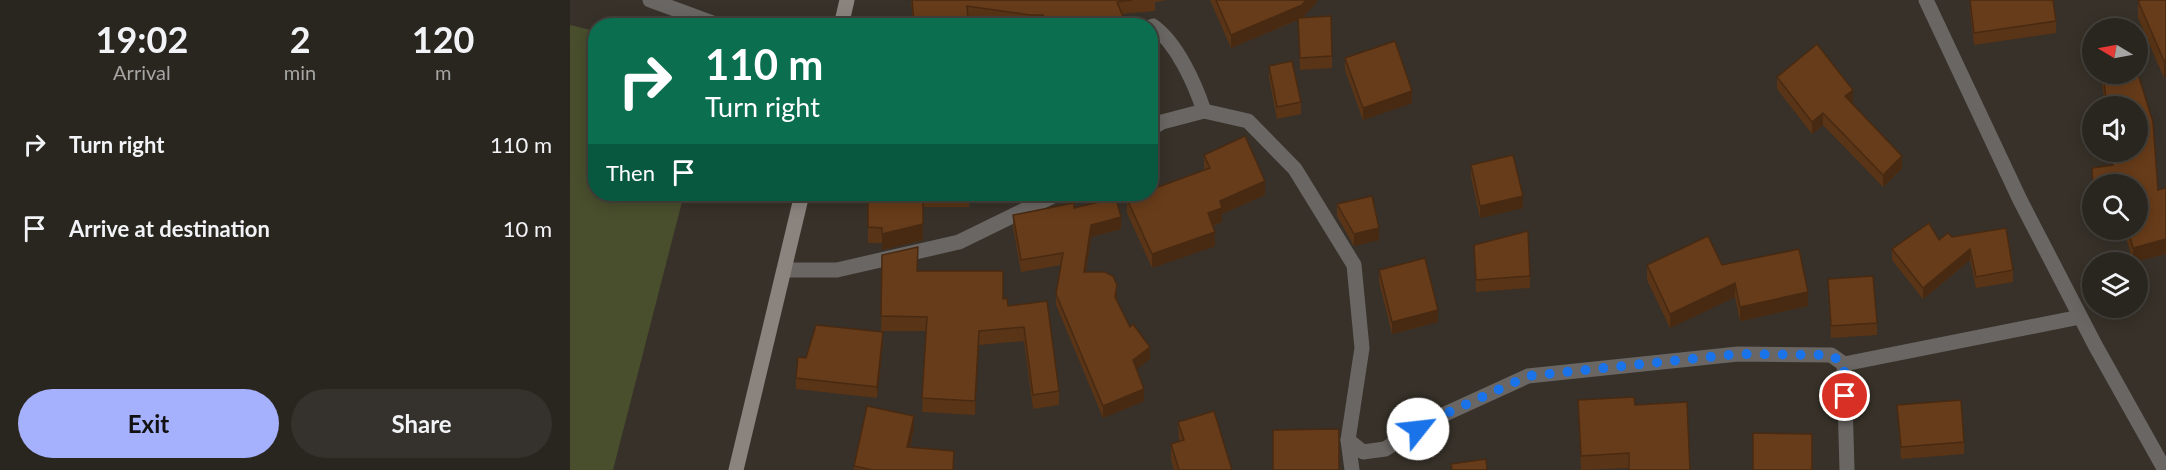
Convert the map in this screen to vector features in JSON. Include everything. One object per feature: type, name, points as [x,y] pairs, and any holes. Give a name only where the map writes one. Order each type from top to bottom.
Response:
[{"type":"main road","points":[[843,18],[847,0]]},
{"type":"main road","points":[[736,470],[800,201]]},
{"type":"street","points":[[650,0],[699,18]]},
{"type":"street","points":[[1926,0],[2020,200],[2080,317],[2165,470]]},
{"type":"street","points":[[1158,30],[1194,81],[1204,111]]},
{"type":"street","points":[[1158,124],[1204,111],[1248,121],[1295,169],[1354,265],[1362,348],[1348,440],[1352,470]]},
{"type":"street","points":[[784,270],[837,270],[959,242],[1043,201]]},
{"type":"street","points":[[1348,440],[1363,453],[1385,449],[1434,419],[1528,376],[1738,354],[1831,355],[1844,364],[2080,317]]},
{"type":"street","points":[[1844,364],[1847,470]]},
{"type":"green space","points":[[570,25],[588,29],[588,201],[682,201],[613,470],[570,470]]},
{"type":"building","points":[[912,0],[1132,0],[1117,2],[1124,18],[1044,18],[1043,15],[967,6],[968,18],[914,18]]},
{"type":"building","points":[[1216,0],[1306,0],[1302,5],[1231,35]]},
{"type":"building","points":[[1970,0],[2053,0],[2056,21],[1974,33]]},
{"type":"building","points":[[2166,0],[2166,60],[2164,61],[2148,24],[2148,18],[2145,18],[2138,1]]},
{"type":"building","points":[[1331,16],[1332,56],[1300,58],[1298,18]]},
{"type":"building","points":[[1395,41],[1412,91],[1363,108],[1345,58]]},
{"type":"building","points":[[1817,44],[1853,90],[1845,96],[1902,156],[1883,175],[1823,113],[1812,122],[1777,77]]},
{"type":"building","points":[[1292,61],[1301,102],[1277,107],[1269,66]]},
{"type":"building","points":[[2104,84],[2141,84],[2145,96],[2106,96]]},
{"type":"building","points":[[2148,106],[2153,122],[2158,190],[2166,188],[2166,239],[2133,248],[2131,240],[2148,240],[2148,174],[2092,174],[2092,168],[2113,165],[2113,162],[2148,162]]},
{"type":"building","points":[[1245,136],[1265,181],[1220,201],[1222,208],[1208,213],[1215,232],[1152,254],[1128,201],[1158,201],[1158,187],[1210,168],[1204,155]]},
{"type":"building","points":[[1513,155],[1523,196],[1480,206],[1471,165]]},
{"type":"building","points":[[1372,196],[1379,228],[1354,234],[1337,204]]},
{"type":"building","points":[[868,201],[923,201],[923,224],[882,234],[882,228],[868,227]]},
{"type":"building","points":[[1103,201],[1117,201],[1121,217],[1091,225],[1084,272],[1105,272],[1113,276],[1117,285],[1115,297],[1130,327],[1133,324],[1150,347],[1133,360],[1144,389],[1103,406],[1056,294],[1063,253],[1021,260],[1013,215],[1074,203],[1074,208]]},
{"type":"building","points":[[1929,223],[1939,240],[1948,233],[1952,237],[2006,228],[2013,270],[1976,277],[1970,249],[1923,288],[1892,249]]},
{"type":"building","points":[[1528,231],[1530,276],[1476,280],[1474,245]]},
{"type":"building","points":[[1708,236],[1722,265],[1799,249],[1808,292],[1740,307],[1735,283],[1670,314],[1647,265]]},
{"type":"building","points":[[918,247],[917,271],[1003,271],[1003,299],[1007,298],[1008,306],[1047,301],[1059,391],[1033,395],[1024,327],[979,331],[975,401],[922,398],[927,317],[881,316],[882,255]]},
{"type":"building","points":[[1425,258],[1438,310],[1392,322],[1379,270]]},
{"type":"building","points":[[1873,276],[1877,323],[1831,326],[1828,279]]},
{"type":"building","points":[[816,325],[883,332],[877,387],[796,378],[798,357],[806,358]]},
{"type":"building","points":[[1634,397],[1635,405],[1687,402],[1690,470],[1629,470],[1629,453],[1581,456],[1578,400]]},
{"type":"building","points":[[1961,400],[1964,442],[1901,447],[1897,405]]},
{"type":"building","points":[[867,406],[914,416],[907,447],[954,451],[953,470],[872,470],[854,466]]},
{"type":"building","points":[[1214,411],[1232,470],[1179,470],[1171,444],[1184,440],[1178,422]]},
{"type":"building","points":[[1339,429],[1339,470],[1273,470],[1273,430]]},
{"type":"building","points":[[1753,433],[1812,434],[1812,470],[1753,470]]},
{"type":"building","points":[[1486,459],[1487,470],[1452,470],[1451,464]]},
{"type":"route","points":[[1418,429],[1434,419],[1528,376],[1738,354],[1831,355],[1844,364],[1845,396]]}]
